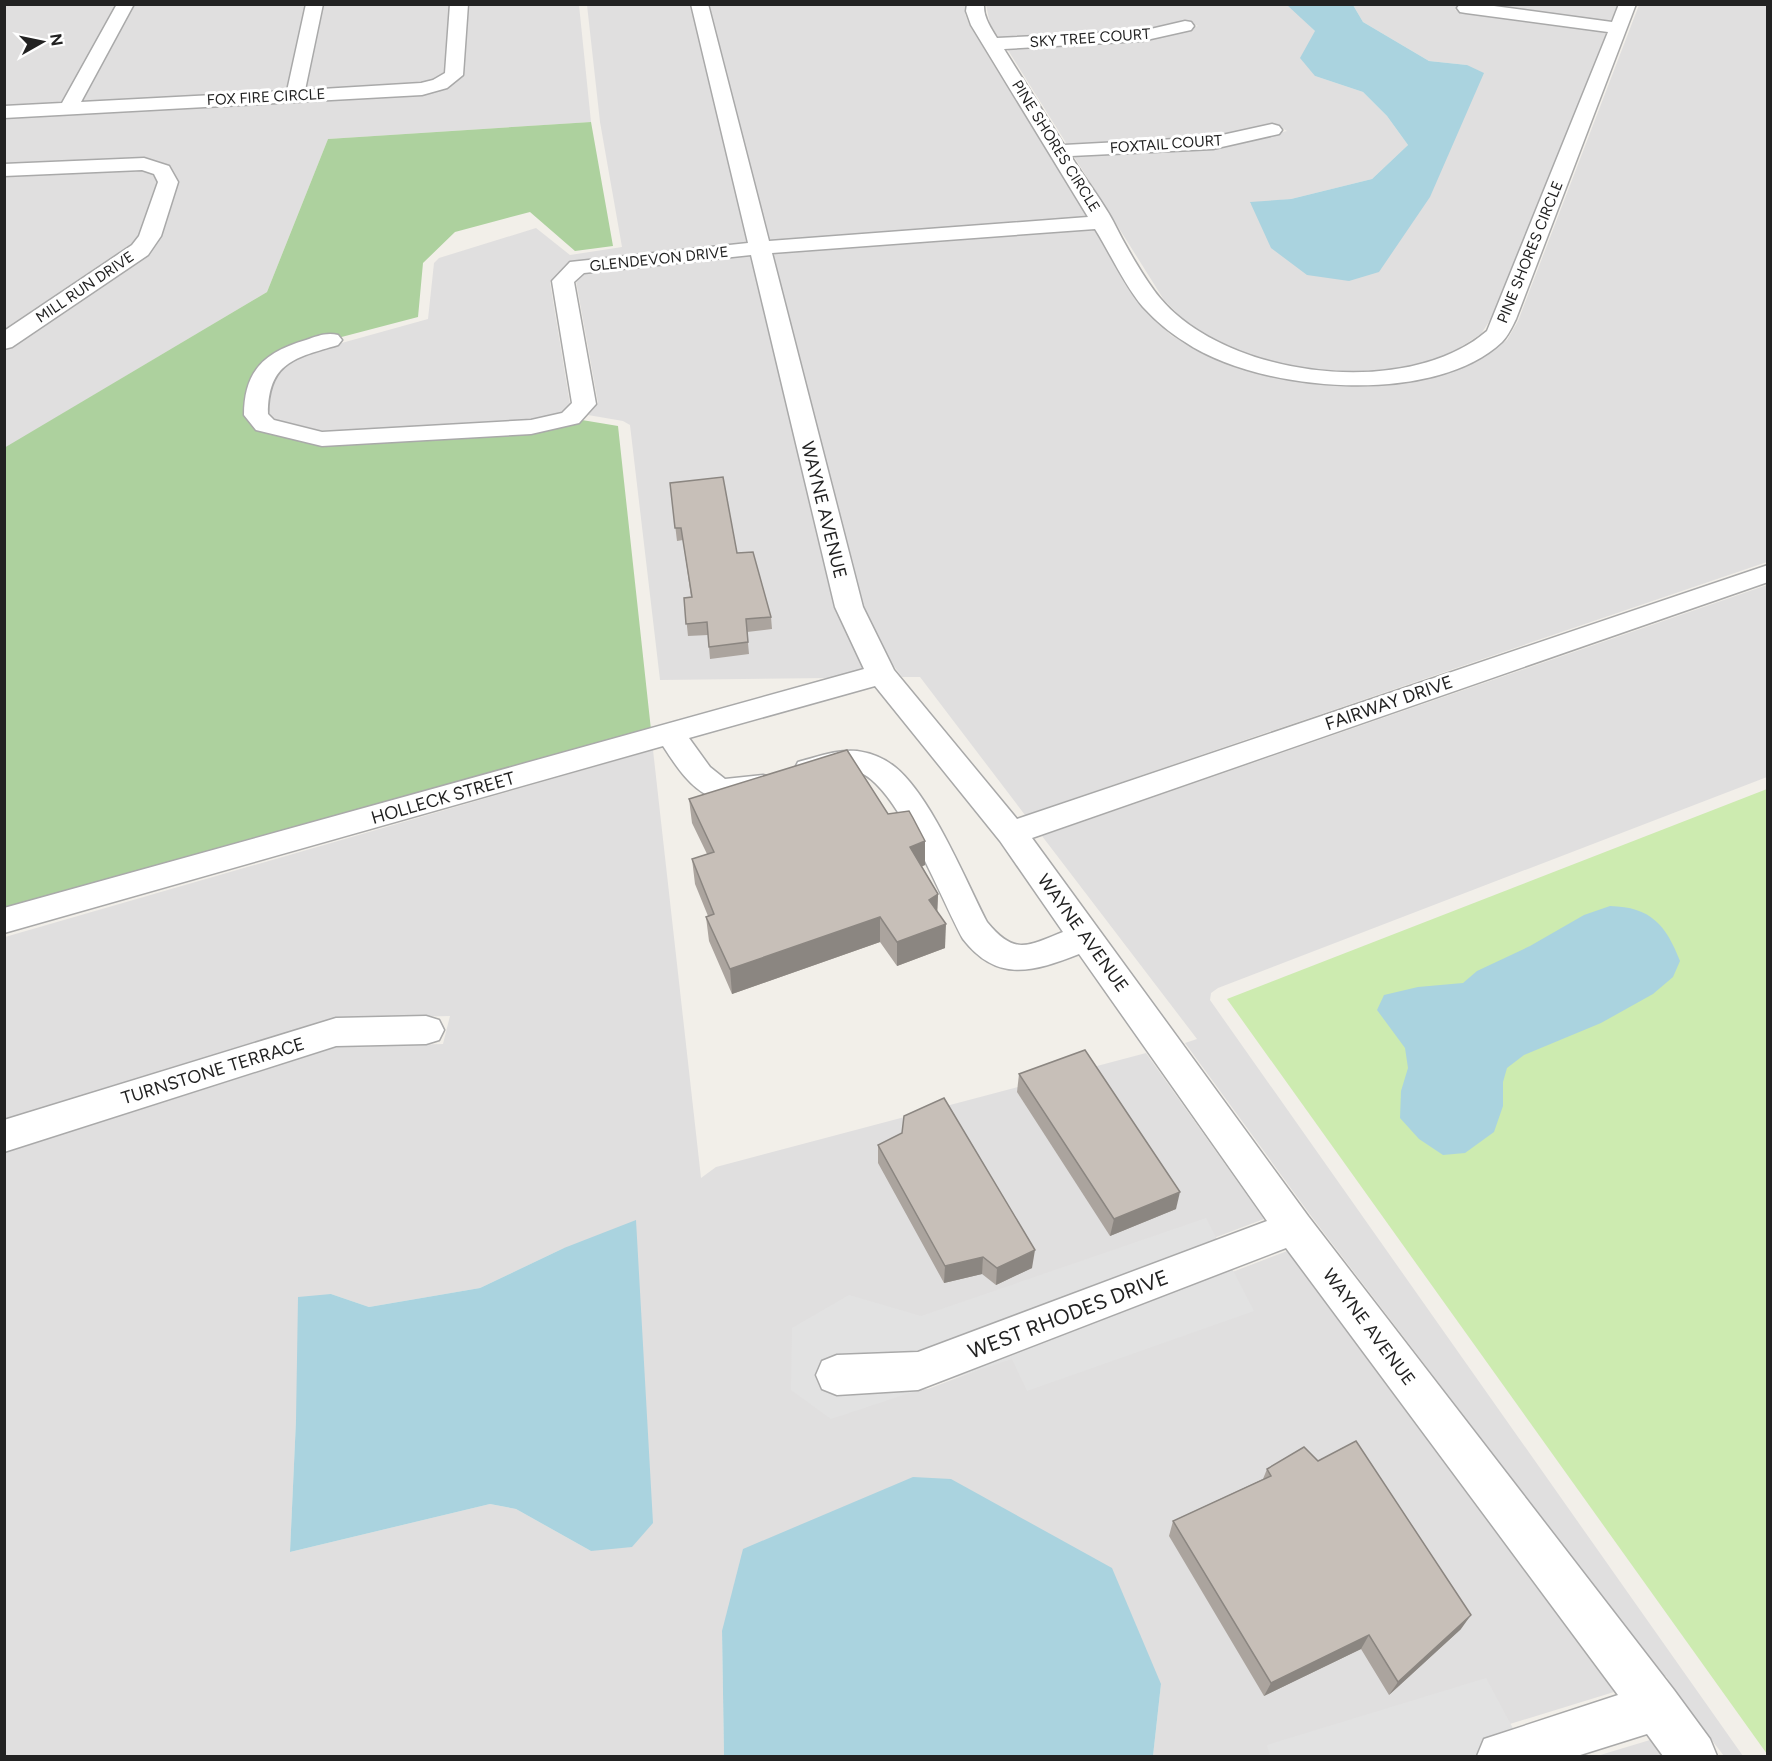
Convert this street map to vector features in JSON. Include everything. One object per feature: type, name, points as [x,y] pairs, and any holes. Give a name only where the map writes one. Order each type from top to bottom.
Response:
[{"type":"street","points":[[68,109],[126,4]]},
{"type":"street","points":[[295,95],[315,4]]},
{"type":"street","name":"FOX FIRE CIRCLE","points":[[4,112],[422,89],[440,84],[454,75],[459,4]]},
{"type":"street","name":"WAYNE AVENUE","points":[[699,4],[849,607],[881,674],[1011,832],[1294,1228],[1693,1756]]},
{"type":"street","name":"PINE SHORES CIRCLE","points":[[976,8],[980,25],[1151,302],[1184,334],[1220,352],[1264,367],[1311,376],[1366,378],[1407,375],[1455,362],[1494,338],[1505,319],[1629,4]]},
{"type":"street","points":[[1466,8],[1619,28]]},
{"type":"street","name":"SKY TREE COURT","points":[[993,44],[1142,36],[1185,26]]},
{"type":"street","name":"FOXTAIL COURT","points":[[1059,151],[1213,142],[1272,130]]},
{"type":"street","name":"MILL RUN DRIVE","points":[[4,170],[144,164],[162,170],[168,182],[150,236],[140,250],[4,342]]},
{"type":"street","name":"GLENDEVON DRIVE","points":[[330,340],[294,350],[266,370],[258,388],[256,415],[265,425],[322,439],[531,427],[570,418],[584,404],[563,281],[578,267],[758,248],[1103,222]]},
{"type":"street","name":"FAIRWAY DRIVE","points":[[1011,832],[1767,573]]},
{"type":"street","name":"HOLLECK STREET","points":[[4,921],[881,674]]},
{"type":"street","points":[[670,734],[697,772],[718,789],[732,790],[767,785],[839,761],[855,761],[874,766],[893,783],[932,842],[982,943],[993,953],[1006,959],[1020,959],[1086,937]]},
{"type":"street","name":"TURNSTONE TERRACE","points":[[4,1136],[336,1032],[426,1030]]},
{"type":"street","name":"WEST RHODES DRIVE","points":[[837,1375],[918,1371],[1294,1228]]},
{"type":"street","points":[[1502,1756],[1657,1707]]},
{"type":"shaded area","points":[[986,4],[1287,4],[1315,31],[1315,76],[1363,92],[1387,116],[1408,145],[1372,179],[1291,199],[1250,203],[1349,281],[1467,65],[1429,61],[1363,22],[1353,5],[1458,5],[1455,10],[1608,30],[1492,317],[1481,334],[1445,357],[1401,369],[1364,372],[1313,370],[1270,362],[1229,348],[1195,331],[1164,300],[1073,155],[1216,147],[1287,131],[1275,124],[1209,138],[1068,146],[1006,47],[1149,39],[1198,26],[1187,21],[1138,33],[1001,40],[990,25]]},
{"type":"shaded area","points":[[4,5],[579,5],[591,122],[328,139],[267,292],[5,448]]},
{"type":"shaded area","points":[[587,5],[966,5],[965,14],[970,26],[1088,218],[567,266],[550,282],[570,404],[560,413],[529,420],[327,432],[274,419],[268,413],[270,387],[277,371],[302,354],[428,319],[434,263],[439,258],[536,228],[570,255],[622,247],[600,122]]},
{"type":"shaded area","points":[[1466,5],[1618,5],[1610,23]]},
{"type":"shaded area","points":[[1639,5],[1767,5],[1767,562],[1025,815],[920,677],[902,677],[890,661],[831,678],[660,680],[630,425],[623,421],[588,415],[598,403],[576,281],[586,272],[760,253],[1094,228],[1139,303],[1172,336],[1210,356],[1256,372],[1311,382],[1366,385],[1412,381],[1467,366],[1507,340],[1518,321]]},
{"type":"shaded area","points":[[1767,585],[1767,777],[1218,988],[1211,993],[1210,1000],[1743,1756],[1724,1756],[1679,1698],[1666,1676],[1664,1677],[1314,1220],[1185,1043],[1197,1039],[1042,836]]},
{"type":"shaded area","points":[[653,750],[701,1178],[716,1167],[1146,1053],[1264,1219],[913,1352],[813,1395],[928,1389],[1287,1251],[1614,1692],[1406,1756],[1153,1756],[1161,1684],[722,1631],[724,1756],[5,1756],[5,1151],[336,1047],[443,1044],[450,1016],[331,1019],[5,1121],[5,937]],"holes":[[[564,1248],[591,1551],[516,1509],[490,1504],[290,1552],[296,1420],[331,1294],[369,1307],[480,1288]]]},
{"type":"shaded area","points":[[1206,1218],[1254,1311],[1027,1391],[1012,1359],[831,1419],[791,1390],[792,1328],[849,1295],[921,1316]]},
{"type":"shaded area","points":[[1486,1678],[1524,1749],[1501,1756],[1270,1756],[1267,1745]]},
{"type":"shaded area","points":[[1650,1740],[1662,1756],[1597,1756]]},
{"type":"green space","points":[[591,122],[613,246],[575,251],[530,212],[455,232],[423,263],[418,317],[330,340],[266,370],[256,415],[322,439],[570,418],[618,426],[652,739],[5,927],[4,448],[267,292],[328,139]]},
{"type":"green space","points":[[1767,789],[1767,1754],[1227,999]]},
{"type":"water","points":[[1287,5],[1353,5],[1363,22],[1429,61],[1467,65],[1484,73],[1430,197],[1379,272],[1349,281],[1307,275],[1271,248],[1250,202],[1291,199],[1372,179],[1408,145],[1387,116],[1363,92],[1315,76],[1300,58],[1315,31]]},
{"type":"water","points":[[1610,906],[1624,907],[1646,914],[1663,928],[1680,961],[1673,977],[1653,994],[1601,1023],[1524,1055],[1507,1068],[1503,1082],[1503,1106],[1494,1132],[1465,1153],[1443,1155],[1419,1139],[1400,1118],[1401,1091],[1408,1068],[1405,1048],[1377,1010],[1384,995],[1418,987],[1463,983],[1477,971],[1530,946],[1584,915]]},
{"type":"water","points":[[636,1220],[653,1523],[632,1547],[591,1551],[516,1509],[490,1504],[290,1552],[296,1420],[298,1297],[331,1294],[369,1307],[480,1288],[564,1248]]},
{"type":"water","points":[[913,1477],[951,1479],[1112,1568],[1161,1684],[1153,1756],[724,1756],[722,1631],[743,1549]]},
{"type":"building","points":[[723,477],[737,553],[753,552],[771,617],[746,619],[748,642],[709,647],[707,622],[686,624],[684,598],[692,597],[681,528],[675,528],[670,483]]},
{"type":"building","points":[[847,750],[888,814],[909,811],[913,818],[925,841],[910,847],[938,894],[929,900],[946,924],[897,942],[880,917],[730,969],[706,917],[714,914],[692,859],[714,852],[689,799]]},
{"type":"building","points":[[1085,1050],[1180,1192],[1114,1219],[1019,1074]]},
{"type":"building","points":[[944,1098],[1035,1250],[997,1268],[983,1257],[945,1266],[878,1145],[902,1133],[904,1116]]},
{"type":"building","points":[[1356,1441],[1471,1615],[1398,1682],[1369,1635],[1271,1683],[1173,1521],[1271,1476],[1267,1469],[1304,1447],[1318,1461]]}]
